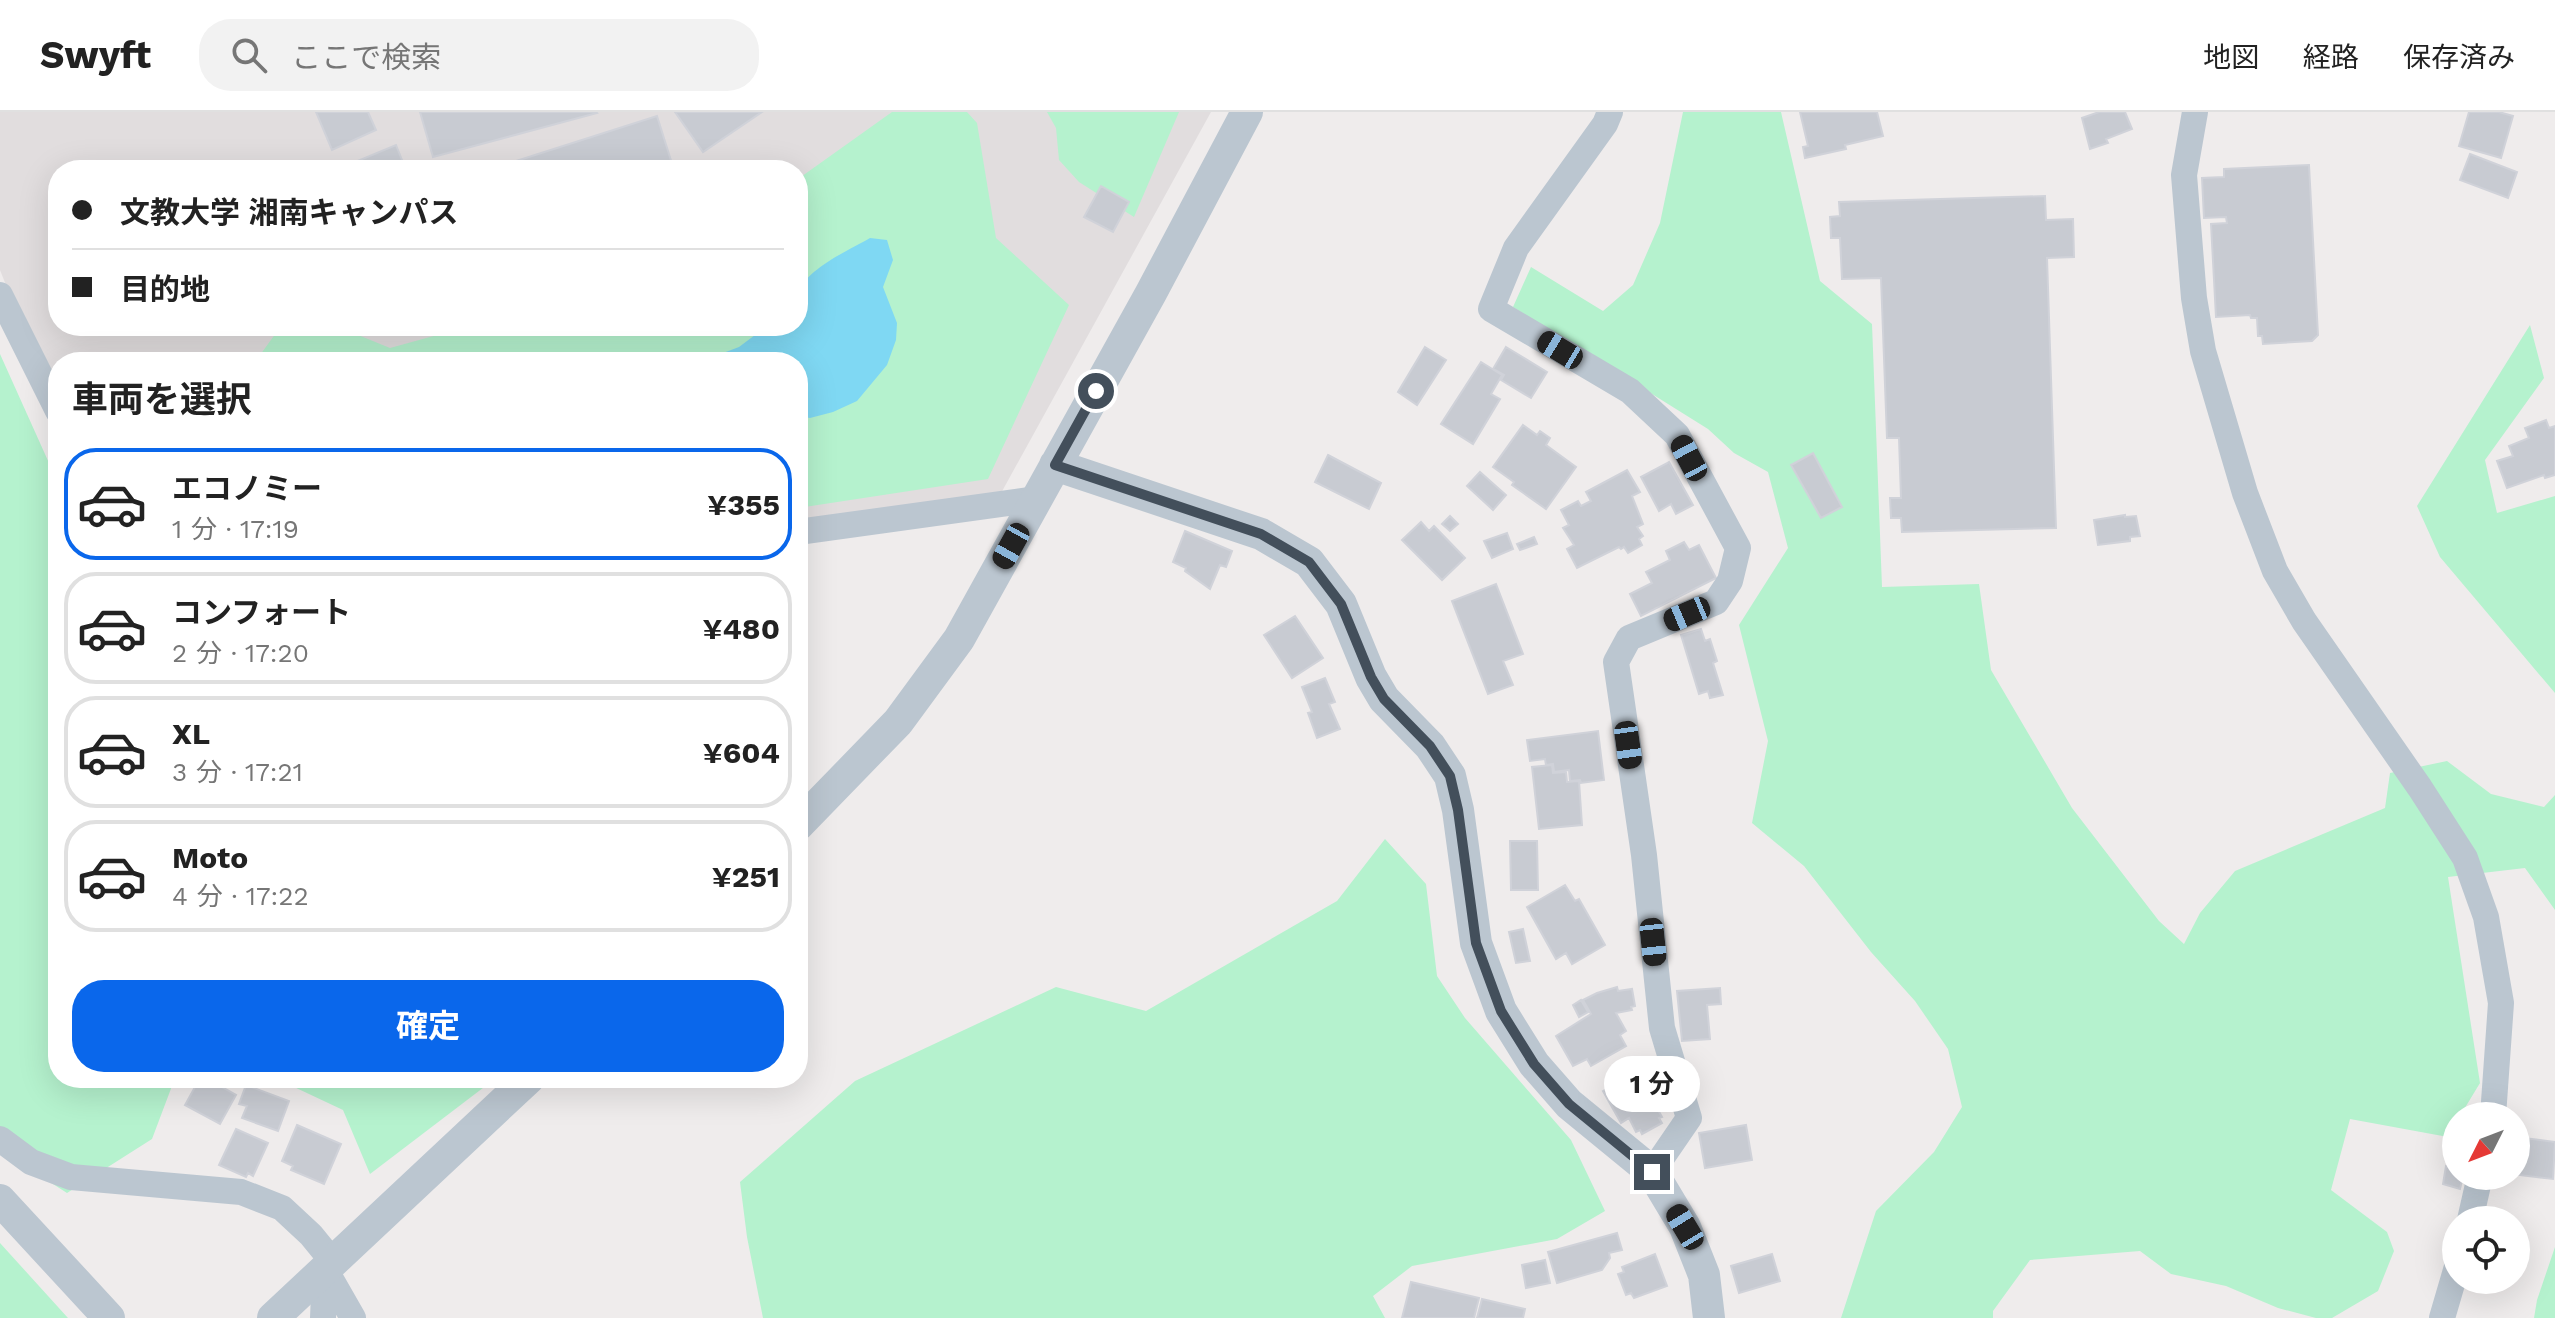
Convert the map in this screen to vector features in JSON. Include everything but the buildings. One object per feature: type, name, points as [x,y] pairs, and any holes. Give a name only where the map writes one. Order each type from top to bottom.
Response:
[{"type":"street","points":[[808,815],[898,722],[959,639],[1247,112]]},
{"type":"street","points":[[1610,112],[1605,124],[1516,248],[1491,309],[1630,391],[1677,435],[1738,548],[1730,581],[1716,602],[1629,638],[1616,662],[1644,855],[1662,1028],[1689,1118],[1652,1172]]},
{"type":"street","points":[[2195,112],[2184,175],[2194,298],[2203,351],[2245,493],[2275,571],[2304,621],[2465,858],[2486,917],[2501,1003],[2494,1102]]},
{"type":"street","points":[[0,295],[48,391]]},
{"type":"street","points":[[1055,465],[1261,534],[1309,562],[1341,604],[1371,677],[1384,699],[1430,746],[1450,776],[1458,810],[1476,943],[1501,1011],[1534,1064],[1569,1104],[1652,1172],[1685,1227],[1695,1251],[1704,1275],[1709,1318]]},
{"type":"street","points":[[808,531],[1037,499]]},
{"type":"street","points":[[273,1318],[518,1088]]},
{"type":"street","points":[[0,1139],[31,1162],[71,1177],[241,1192],[282,1208],[311,1235],[353,1318]]},
{"type":"street","points":[[0,1200],[109,1318]]},
{"type":"street","points":[[323,1318],[329,1266]]},
{"type":"street","points":[[2442,1318],[2449,1294]]},
{"type":"shaded area","points":[[0,112],[1211,112],[1000,495],[808,526],[808,352],[48,352],[48,390],[0,270]]},
{"type":"green space","points":[[892,112],[967,112],[977,123],[996,238],[1069,305],[988,479],[808,506],[808,352],[262,352],[274,336],[361,336],[390,348],[434,336],[808,336],[808,172]]},
{"type":"green space","points":[[1047,112],[1179,112],[1134,217],[1079,182],[1059,160],[1056,128]]},
{"type":"green space","points":[[1683,112],[1781,112],[1820,281],[1872,324],[1882,587],[1979,584],[1991,670],[2072,808],[2159,921],[2184,944],[2200,913],[2235,871],[2385,808],[2390,773],[2447,761],[2491,794],[2544,807],[2555,795],[2555,910],[2525,868],[2448,877],[2480,1083],[2468,1102],[2442,1102],[2442,1136],[2350,1119],[2331,1190],[2387,1232],[2394,1251],[2378,1291],[2332,1318],[2316,1318],[2278,1308],[2226,1286],[2171,1274],[2140,1251],[2030,1260],[1993,1311],[1993,1318],[1841,1318],[1876,1211],[1934,1152],[1962,1107],[1948,1049],[1915,1001],[1871,952],[1804,866],[1752,823],[1768,741],[1739,625],[1788,548],[1768,472],[1734,453],[1708,429],[1513,307],[1531,267],[1603,311],[1633,285],[1660,223]]},
{"type":"green space","points":[[2530,325],[2544,378],[2485,460],[2497,513],[2555,496],[2555,693],[2440,557],[2417,506]]},
{"type":"green space","points":[[0,354],[48,461],[48,1088],[171,1088],[152,1139],[67,1193],[0,1150]]},
{"type":"green space","points":[[1385,839],[1426,884],[1437,976],[1465,1018],[1571,1140],[1605,1211],[1557,1239],[1412,1266],[1373,1296],[1385,1318],[763,1318],[740,1182],[855,1081],[1056,987],[1146,1011],[1337,901]]},
{"type":"green space","points":[[296,1088],[483,1088],[370,1174],[343,1110]]},
{"type":"green space","points":[[0,1243],[68,1318],[0,1318]]},
{"type":"green space","points":[[2555,1247],[2555,1318],[2534,1318],[2537,1300]]},
{"type":"water","points":[[870,238],[887,240],[893,260],[883,287],[897,323],[896,340],[887,365],[857,401],[810,418],[808,352],[726,352],[754,336],[808,336],[808,278],[829,261]]},
{"type":"route","points":[[1096,391],[1055,465],[1261,534],[1309,562],[1341,604],[1371,677],[1384,699],[1430,746],[1450,776],[1458,810],[1476,943],[1501,1011],[1534,1064],[1569,1104],[1652,1172]]}]
